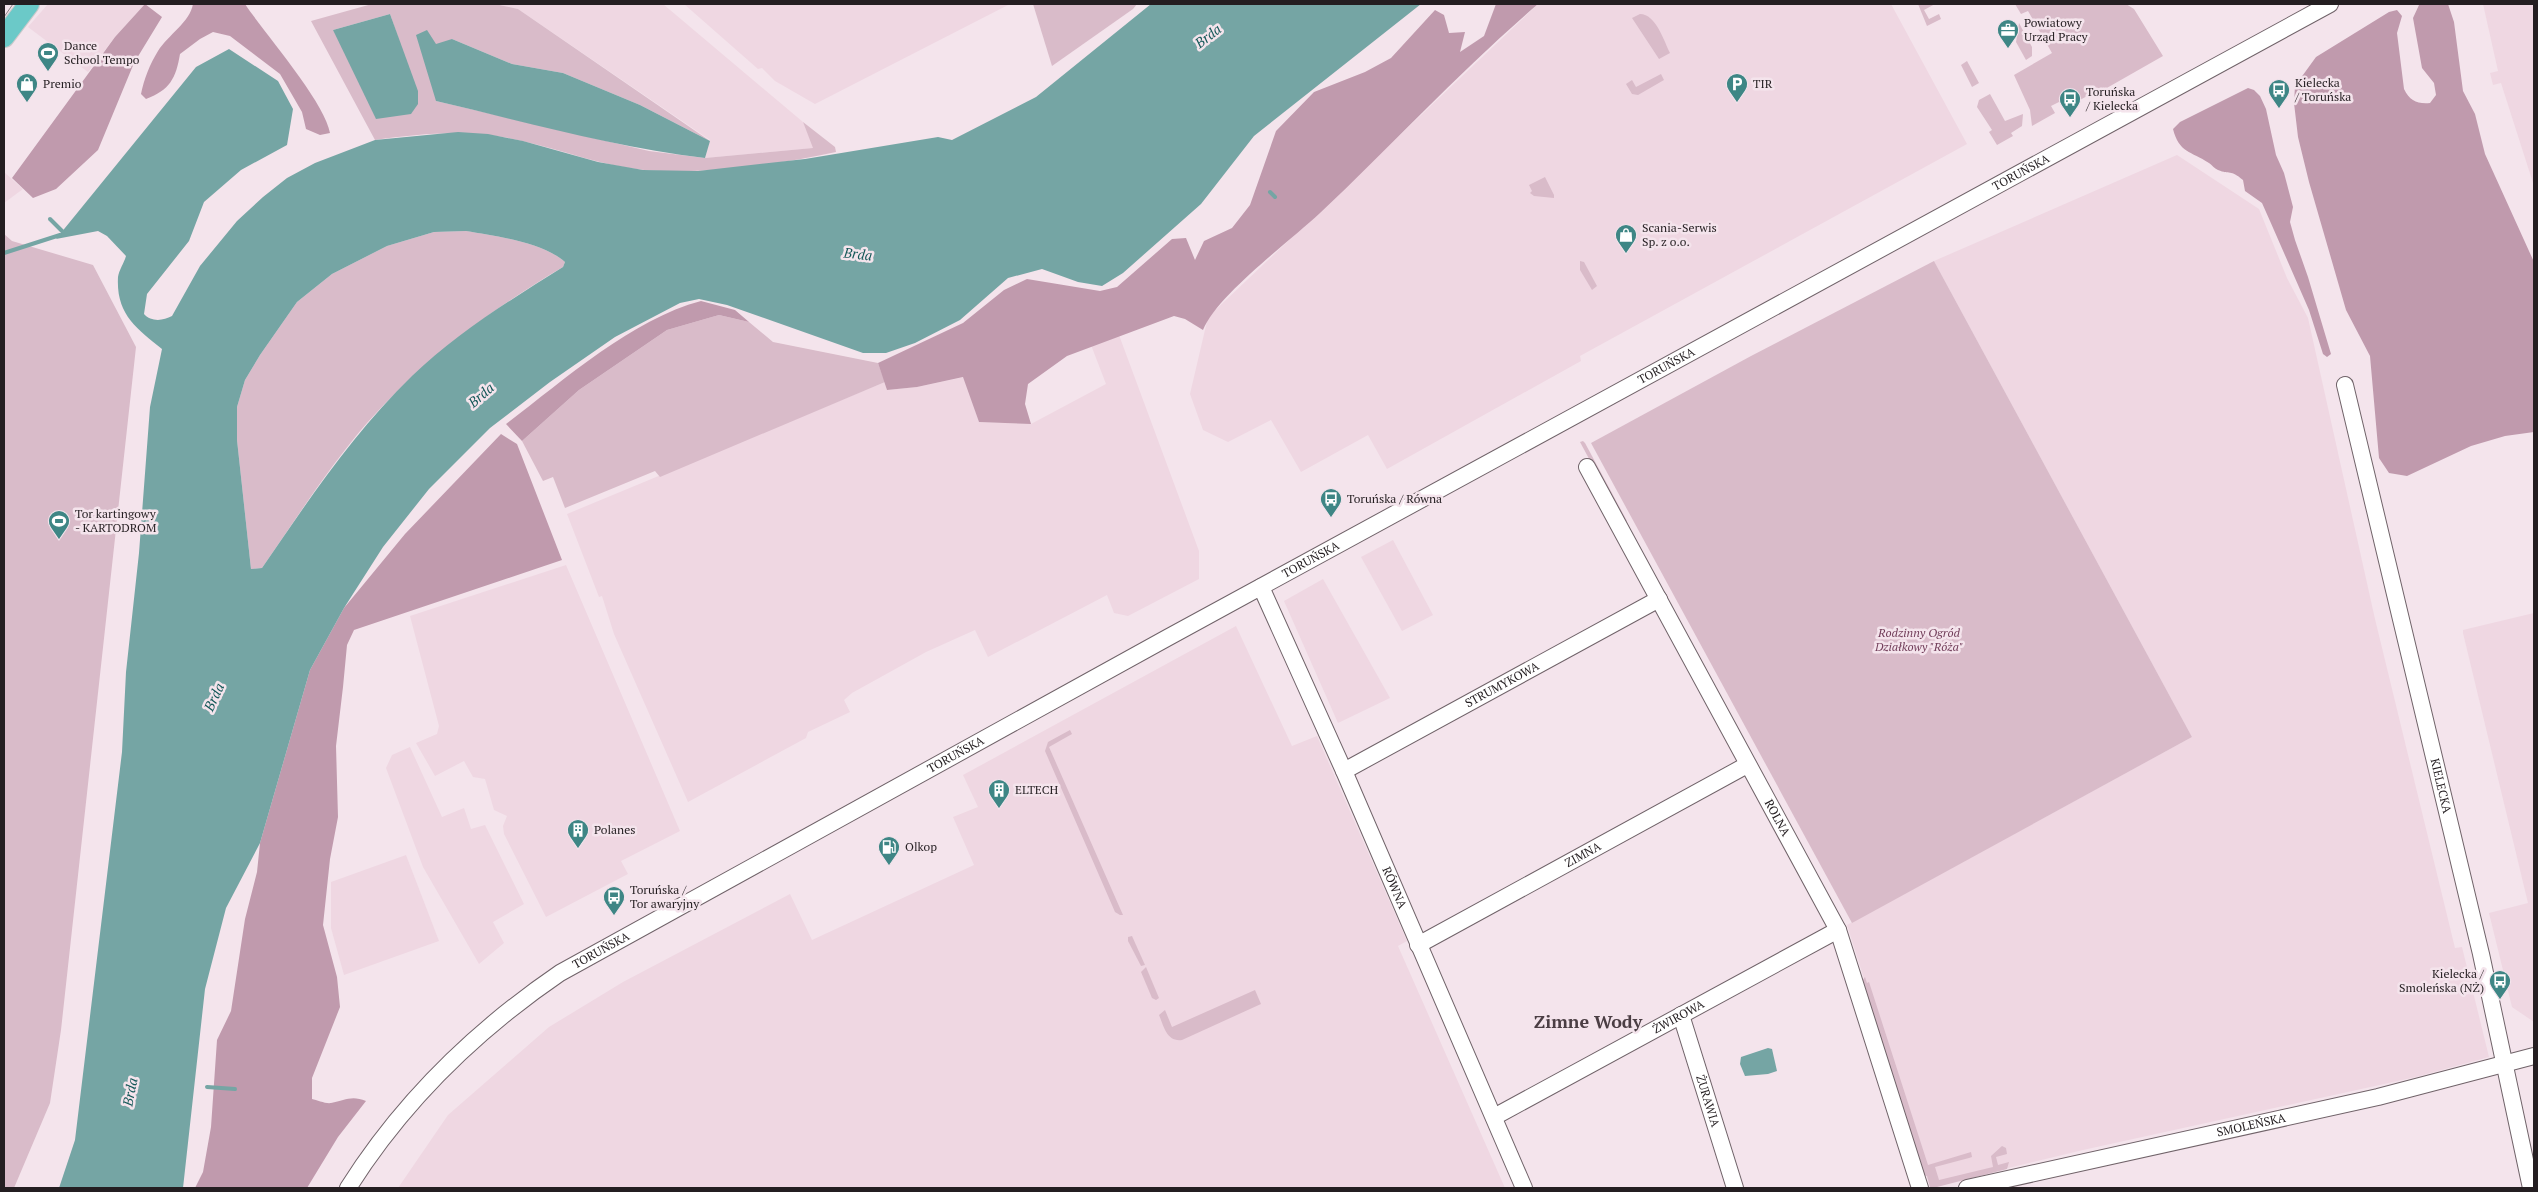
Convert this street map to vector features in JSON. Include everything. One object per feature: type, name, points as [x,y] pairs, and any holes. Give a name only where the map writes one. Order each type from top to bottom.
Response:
[{"type":"main road","points":[[4,37],[29,4]]},
{"type":"street","name":"TORUŃSKA","points":[[348,1188],[411,1102],[448,1062],[499,1017],[560,973],[1261,587],[2330,4]]},
{"type":"street","name":"KIELECKA","points":[[2345,385],[2481,954],[2531,1188]]},
{"type":"street","name":"ROLNA","points":[[1587,467],[1838,930],[1920,1188]]},
{"type":"street","name":"RÓWNA","points":[[1261,587],[1344,772],[1524,1188]]},
{"type":"street","name":"STRUMYKOWA","points":[[1344,772],[1659,599]]},
{"type":"street","name":"ZIMNA","points":[[1418,945],[1747,764]]},
{"type":"street","name":"ŻWIROWA","points":[[1494,1117],[1838,930]]},
{"type":"street","name":"ŻURAWIA","points":[[1681,1015],[1735,1188]]},
{"type":"street","name":"SMOLEŃSKA","points":[[1967,1188],[2378,1097],[2534,1056]]},
{"type":"shaded area","points":[[48,4],[145,4],[115,37],[88,72],[28,27]]},
{"type":"shaded area","points":[[145,4],[162,17],[134,63],[98,150],[56,189],[33,198],[12,178],[115,37]]},
{"type":"shaded area","points":[[193,4],[245,4],[306,86],[326,120],[330,133],[320,135],[306,129],[302,112],[280,74],[230,36],[213,32],[180,54],[174,76],[170,82],[161,92],[146,99],[141,94],[152,61],[162,45],[188,17]]},
{"type":"shaded area","points":[[495,4],[663,4],[803,122],[814,148],[705,158],[710,140],[518,9]]},
{"type":"shaded area","points":[[684,4],[1010,4],[815,104],[775,81],[762,68],[758,69]]},
{"type":"shaded area","points":[[1496,4],[1538,4],[1455,80],[1320,213],[1238,285],[1211,316],[1203,330],[1185,319],[1174,316],[1067,356],[1028,384],[1025,404],[1031,424],[979,422],[963,377],[917,387],[887,390],[878,363],[963,323],[1004,290],[1027,279],[1100,291],[1117,287],[1172,239],[1186,238],[1195,260],[1204,241],[1232,228],[1250,205],[1276,131],[1314,92],[1365,72],[1391,58],[1435,10],[1444,15],[1449,33],[1465,32],[1460,52],[1484,36]]},
{"type":"shaded area","points":[[1538,4],[1891,4],[1967,144],[1580,356],[1581,361],[1387,469],[1368,435],[1301,472],[1271,420],[1228,442],[1203,430],[1190,394],[1208,317]]},
{"type":"shaded area","points":[[2448,4],[2454,22],[2463,91],[2475,114],[2485,154],[2534,262],[2534,432],[2505,436],[2471,446],[2407,476],[2389,473],[2379,458],[2370,356],[2346,310],[2309,182],[2298,137],[2294,103],[2295,86],[2316,57],[2389,12],[2397,10],[2402,16],[2397,33],[2404,89],[2414,101],[2430,103],[2436,95],[2434,83],[2422,68],[2413,18],[2419,5]]},
{"type":"shaded area","points":[[2483,4],[2534,4],[2534,186],[2501,83],[2493,85],[2490,73],[2498,71]]},
{"type":"shaded area","points":[[2248,88],[2254,90],[2260,96],[2266,109],[2276,155],[2284,173],[2293,207],[2290,222],[2331,354],[2327,357],[2323,354],[2309,310],[2262,203],[2245,191],[2243,180],[2239,177],[2233,173],[2217,169],[2182,147],[2173,129],[2180,122]]},
{"type":"shaded area","points":[[2177,155],[2259,209],[2287,278],[2308,318],[2375,619],[2455,948],[2462,947],[2489,1057],[2416,1077],[2083,1150],[1930,1187],[1847,925],[2192,737],[1934,261]]},
{"type":"shaded area","points":[[4,172],[23,189],[4,203]]},
{"type":"shaded area","points":[[701,301],[735,310],[749,322],[719,315],[667,330],[579,390],[522,441],[506,424],[624,336],[675,310]]},
{"type":"shaded area","points":[[1119,335],[1199,551],[1199,579],[1128,616],[1114,613],[1107,595],[988,657],[975,630],[926,652],[852,693],[844,700],[850,712],[808,732],[806,738],[688,802],[614,634],[602,596],[599,597],[567,514],[885,382],[887,390],[917,387],[964,377],[979,422],[1031,424],[1106,384],[1091,345]]},
{"type":"shaded area","points":[[501,434],[517,444],[562,560],[354,630],[347,645],[336,746],[338,817],[330,859],[323,925],[337,977],[340,1007],[312,1078],[312,1099],[329,1103],[352,1098],[366,1101],[338,1137],[307,1188],[195,1188],[203,1172],[211,1127],[217,1040],[231,1011],[245,919],[257,872],[260,843],[310,670],[344,608],[405,534]]},
{"type":"shaded area","points":[[1393,540],[1433,615],[1402,631],[1361,557]]},
{"type":"shaded area","points":[[566,565],[680,831],[621,861],[628,874],[546,917],[504,834],[503,826],[507,816],[494,810],[485,779],[473,777],[464,761],[435,776],[416,743],[437,734],[439,726],[410,616]]},
{"type":"shaded area","points":[[1323,579],[1390,698],[1338,723],[1284,601]]},
{"type":"shaded area","points":[[2534,613],[2534,1022],[2512,1007],[2489,913],[2528,903],[2463,630]]},
{"type":"shaded area","points":[[1236,626],[1292,746],[1317,736],[1407,941],[1398,946],[1505,1188],[398,1188],[448,1115],[549,1027],[623,982],[790,894],[812,940],[974,865],[953,817],[978,807],[963,775]]},
{"type":"shaded area","points":[[410,747],[442,817],[464,808],[471,829],[485,825],[524,904],[493,922],[504,943],[479,964],[423,867],[386,768],[392,755]]},
{"type":"shaded area","points":[[406,855],[439,941],[344,975],[331,928],[331,882]]},
{"type":"green space","points":[[372,4],[495,4],[518,9],[710,141],[640,105],[563,73],[512,64],[452,39],[436,101],[649,151],[705,158],[813,148],[803,122],[835,147],[836,152],[740,168],[668,171],[628,168],[522,141],[486,135],[449,133],[375,140],[311,21]],"holes":[[[390,14],[399,40],[333,30]]]},
{"type":"green space","points":[[1033,4],[1137,4],[1133,9],[1052,66]]},
{"type":"green space","points":[[1918,4],[1935,4],[1924,10],[1929,19],[1939,14],[1941,19],[1927,26]]},
{"type":"green space","points":[[2015,4],[2126,4],[2134,9],[2163,56],[2098,93],[2091,94],[2065,108],[2061,101],[2051,106],[2055,113],[2032,126],[2030,110],[2014,75],[2052,53],[2028,11],[2021,14]]},
{"type":"green space","points":[[1640,14],[1651,18],[1655,23],[1670,53],[1659,59],[1632,18]]},
{"type":"green space","points":[[2019,23],[2032,47],[2032,56],[2026,60],[2016,42]]},
{"type":"green space","points":[[1967,61],[1979,83],[1972,87],[1961,65]]},
{"type":"green space","points":[[1661,74],[1664,80],[1638,95],[1632,94],[1626,84],[1632,80],[1636,87]]},
{"type":"green space","points":[[1990,94],[2005,121],[2023,114],[2022,126],[2011,133],[2013,136],[1997,145],[1989,132],[1992,130],[1977,107],[1979,100]]},
{"type":"green space","points":[[1545,177],[1554,198],[1534,196],[1530,193],[1532,191],[1529,185]]},
{"type":"green space","points":[[466,231],[518,241],[544,249],[565,262],[563,267],[484,319],[434,357],[411,378],[367,423],[339,458],[262,568],[251,569],[237,440],[237,407],[245,380],[260,355],[297,302],[332,274],[387,246],[434,232]]},
{"type":"green space","name":"Tor kartingowy - KARTODROM","points":[[4,234],[12,241],[93,265],[136,347],[61,1030],[50,1103],[14,1188],[4,1188]]},
{"type":"green space","points":[[1580,261],[1584,262],[1597,286],[1592,290],[1580,270]]},
{"type":"green space","name":"Rodzinny Ogród Działkowy \"Róża\"","points":[[1934,261],[2192,737],[1852,923],[1591,443],[1751,356]]},
{"type":"green space","points":[[719,315],[749,322],[773,342],[878,363],[885,382],[660,477],[655,471],[565,508],[553,477],[543,481],[522,441],[579,390],[667,330]]},
{"type":"green space","points":[[1583,441],[1627,521],[1622,520],[1580,442]]},
{"type":"green space","points":[[1070,730],[1072,734],[1049,747],[1123,915],[1115,912],[1045,751],[1048,742]]},
{"type":"green space","points":[[1132,936],[1145,965],[1141,966],[1128,941],[1128,937]]},
{"type":"green space","points":[[1146,967],[1159,998],[1156,1000],[1152,998],[1141,972]]},
{"type":"green space","points":[[1865,977],[1867,983],[1869,982],[1928,1165],[1971,1152],[1972,1157],[1935,1167],[1939,1180],[1993,1167],[1991,1156],[2002,1146],[2006,1148],[2007,1154],[1996,1157],[1998,1165],[2009,1162],[2007,1169],[1937,1187],[1930,1187],[1927,1176],[1923,1175],[1861,982]]},
{"type":"green space","points":[[1255,990],[1261,1004],[1182,1040],[1173,1039],[1169,1036],[1159,1015],[1165,1010],[1172,1027]]},
{"type":"water","name":"Brda","points":[[1151,4],[1421,4],[1254,136],[1201,204],[1123,273],[1102,286],[1078,282],[1042,269],[1008,278],[960,320],[915,343],[886,353],[863,353],[727,305],[699,299],[680,303],[615,337],[550,382],[490,428],[429,489],[383,547],[344,608],[310,670],[260,843],[226,908],[205,989],[183,1188],[59,1188],[75,1140],[122,752],[126,672],[139,553],[150,407],[162,349],[136,327],[124,311],[118,290],[118,277],[126,256],[107,236],[98,231],[56,239],[196,67],[229,49],[278,81],[293,109],[287,145],[241,170],[204,202],[189,241],[147,294],[144,314],[154,319],[161,320],[172,316],[200,266],[237,221],[263,197],[287,178],[315,163],[375,140],[458,132],[488,134],[523,141],[598,162],[643,170],[698,171],[805,159],[938,137],[952,140],[1036,97]],"holes":[[[466,231],[518,241],[544,249],[565,262],[563,267],[447,345],[412,376],[370,421],[332,468],[262,568],[251,569],[237,440],[237,407],[245,380],[260,355],[297,302],[332,274],[387,246],[434,232]]]},
{"type":"water","points":[[390,14],[418,91],[418,104],[411,114],[376,119],[333,30]]},
{"type":"water","points":[[427,30],[436,44],[452,39],[512,64],[563,73],[640,105],[710,141],[705,158],[604,141],[436,101],[416,35]]},
{"type":"water","points":[[1768,1048],[1772,1049],[1777,1071],[1768,1074],[1745,1076],[1740,1064],[1741,1057]]},
{"type":"waterway","points":[[1270,192],[1275,197]]},
{"type":"waterway","points":[[50,219],[63,232]]},
{"type":"waterway","points":[[4,253],[60,235]]},
{"type":"waterway","points":[[207,1087],[235,1089]]},
{"type":"tram line","points":[[4,17],[13,4]]},
{"type":"place","name":"Powiatowy Urząd Pracy","points":[[2008,49]]},
{"type":"place","name":"Dance School Tempo","points":[[48,72]]},
{"type":"place","name":"Premio","points":[[27,103]]},
{"type":"place","name":"TIR","points":[[1737,103]]},
{"type":"place","name":"Kielecka / Toruńska","points":[[2279,109]]},
{"type":"place","name":"Toruńska / Kielecka","points":[[2070,118]]},
{"type":"place","name":"Scania-Serwis Sp. z o.o.","points":[[1626,254]]},
{"type":"place","name":"Toruńska / Równa","points":[[1331,518]]},
{"type":"place","name":"Tor kartingowy - KARTODROM","points":[[59,540]]},
{"type":"place","name":"ELTECH","points":[[999,809]]},
{"type":"place","name":"Polanes","points":[[578,849]]},
{"type":"place","name":"Olkop","points":[[889,866]]},
{"type":"place","name":"Toruńska / Tor awaryjny","points":[[614,916]]},
{"type":"place","name":"Kielecka / Smoleńska (NŻ)","points":[[2500,1000]]},
{"type":"district","name":"Zimne Wody","points":[[1588,1022]]}]
